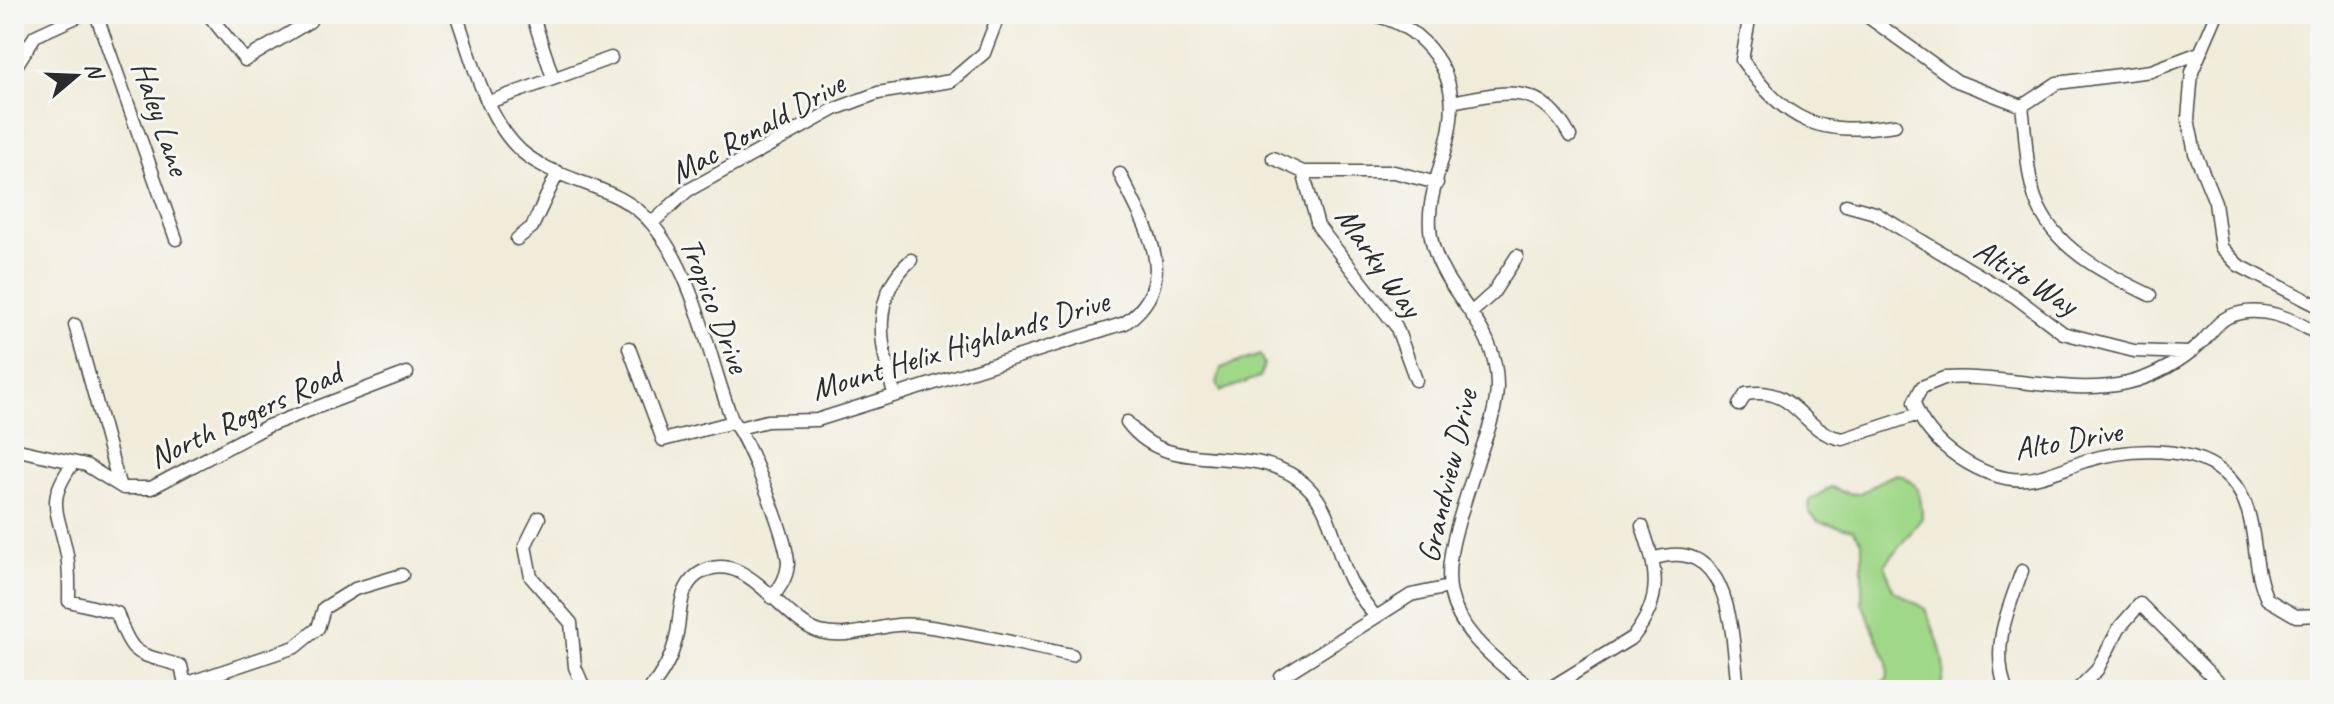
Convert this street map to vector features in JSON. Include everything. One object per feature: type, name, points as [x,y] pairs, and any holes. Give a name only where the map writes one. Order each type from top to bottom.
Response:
[{"type":"street","points":[[14,69],[35,36],[83,14]]},
{"type":"street","name":"Haley Lane","points":[[96,14],[176,239]]},
{"type":"street","points":[[208,14],[245,60],[310,21]]},
{"type":"street","name":"Tropico Drive","points":[[456,14],[489,102],[507,135],[521,151],[558,172],[621,199],[652,223],[684,279],[736,425],[748,442],[787,556],[783,583],[772,598]]},
{"type":"street","points":[[532,14],[553,78]]},
{"type":"street","name":"Mac Ronald Drive","points":[[652,223],[687,191],[835,109],[878,93],[951,81],[984,53],[999,14]]},
{"type":"street","name":"Grandview Drive","points":[[1368,14],[1404,27],[1428,46],[1444,72],[1452,102],[1449,141],[1429,211],[1432,243],[1446,276],[1486,334],[1494,359],[1496,398],[1452,539],[1449,587],[1456,612],[1473,639],[1534,690]]},
{"type":"street","points":[[1750,14],[1742,60],[1807,124],[1852,131],[1895,125]]},
{"type":"street","points":[[1864,14],[1957,81],[2022,106]]},
{"type":"street","points":[[2217,14],[2199,53],[2189,93],[2189,134],[2215,202],[2221,247],[2238,265],[2320,307]]},
{"type":"street","points":[[2022,106],[2057,83],[2151,71],[2199,53]]},
{"type":"street","points":[[489,102],[611,58]]},
{"type":"street","points":[[1452,102],[1508,92],[1527,94],[1552,107],[1570,136]]},
{"type":"street","points":[[2022,106],[2035,196],[2044,216],[2077,254],[2150,295]]},
{"type":"street","points":[[1273,158],[1303,172],[1394,172],[1437,183]]},
{"type":"street","points":[[517,239],[532,227],[558,172]]},
{"type":"street","name":"Marky Way","points":[[1303,172],[1309,203],[1323,236],[1396,326],[1416,380]]},
{"type":"street","name":"Mount Helix Highlands Drive","points":[[629,348],[663,440],[736,425],[817,420],[894,393],[1118,327],[1139,313],[1153,291],[1157,260],[1120,174]]},
{"type":"street","name":"Altito Way","points":[[1846,205],[1875,213],[2014,296],[2063,333],[2134,351],[2171,355],[2191,352]]},
{"type":"street","points":[[1472,312],[1493,293],[1517,256]]},
{"type":"street","points":[[894,393],[880,339],[881,314],[894,275],[911,260]]},
{"type":"street","name":"Alto Drive","points":[[2320,336],[2283,317],[2247,313],[2225,318],[2191,352],[2141,378],[2089,387],[1964,377],[1937,379],[1918,391],[1914,402],[1935,439],[1954,456],[2007,479],[2029,479],[2118,455],[2190,455],[2206,461],[2228,476],[2244,500],[2267,599],[2296,616],[2320,615]]},
{"type":"street","points":[[75,325],[119,484]]},
{"type":"street","name":"North Rogers Road","points":[[14,449],[106,474],[119,484],[151,488],[268,426],[407,373]]},
{"type":"street","points":[[1739,405],[1746,394],[1756,392],[1785,399],[1818,430],[1830,438],[1843,439],[1919,414]]},
{"type":"street","points":[[1127,422],[1150,447],[1169,453],[1246,460],[1296,478],[1322,503],[1350,581],[1374,615]]},
{"type":"street","points":[[73,463],[58,484],[54,508],[67,553],[69,601],[117,613],[126,637],[140,656],[181,666],[185,684],[295,647],[318,628],[324,608],[355,589],[402,575]]},
{"type":"street","points":[[539,518],[525,546],[531,577],[571,623],[575,667],[585,690]]},
{"type":"street","points":[[1547,690],[1633,637],[1651,607],[1655,558],[1642,526]]},
{"type":"street","points":[[1655,558],[1670,555],[1694,559],[1718,580],[1728,611],[1738,690]]},
{"type":"street","points":[[649,690],[666,666],[676,641],[685,590],[699,574],[718,567],[732,568],[807,626],[841,636],[915,625],[1072,655]]},
{"type":"street","points":[[2006,690],[1998,654],[2003,624],[2022,571]]},
{"type":"street","points":[[1281,677],[1374,615],[1411,595],[1449,587]]},
{"type":"street","points":[[2077,690],[2097,670],[2119,628],[2140,604],[2226,690]]},
{"type":"street","points":[[2149,690],[2170,690]]},
{"type":"green space","points":[[1260,355],[1264,364],[1260,377],[1221,391],[1217,383],[1221,368]]},
{"type":"green space","points":[[1898,474],[1911,481],[1918,491],[1922,518],[1885,565],[1893,590],[1925,609],[1929,618],[1943,661],[1944,671],[1938,690],[1871,690],[1888,678],[1887,661],[1862,603],[1862,542],[1853,530],[1819,522],[1809,513],[1810,500],[1831,487],[1852,494],[1860,493]]}]
